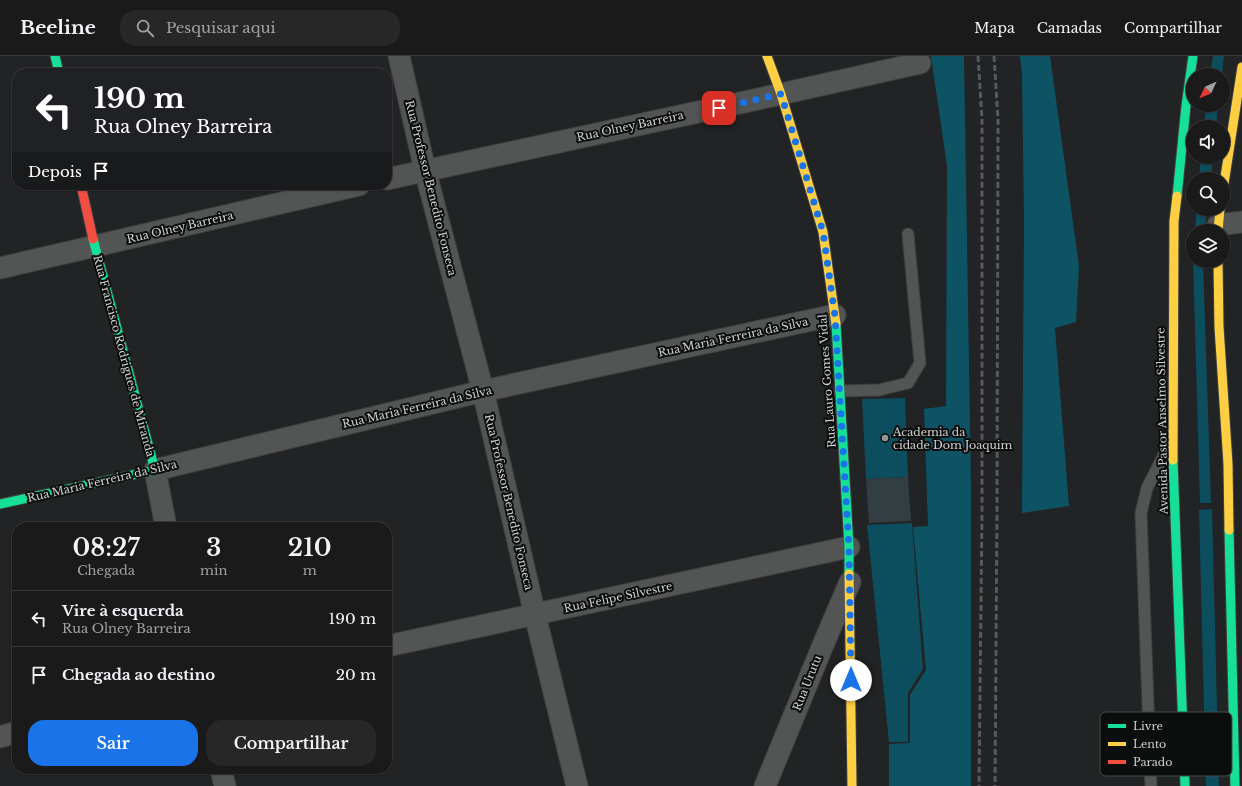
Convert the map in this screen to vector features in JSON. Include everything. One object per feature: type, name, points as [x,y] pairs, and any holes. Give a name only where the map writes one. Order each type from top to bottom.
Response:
[{"type":"main road","points":[[55,56],[58,68]]},
{"type":"main road","name":"Rua Lauro Gomes Vidal","points":[[767,56],[781,94],[823,232],[835,316],[849,547],[852,786]]},
{"type":"main road","name":"Avenida Pastor Anselmo Silvestre","points":[[1183,712],[1172,440],[1174,221],[1186,106],[1193,56]]},
{"type":"main road","points":[[1226,172],[1242,67]]},
{"type":"main road","name":"Rua Francisco Rodrigues de Miranda","points":[[82,190],[94,246],[155,470]]},
{"type":"main road","points":[[1218,268],[1218,327],[1228,464],[1235,786]]},
{"type":"main road","name":"Rua Maria Ferreira da Silva","points":[[0,504],[155,470]]},
{"type":"main road","name":"Avenida Pastor Anselmo Silvestre","points":[[1186,776],[1186,786]]},
{"type":"street","name":"Rua Professor Benedito Fonseca","points":[[398,56],[425,170],[483,391],[535,615],[577,786]]},
{"type":"street","name":"Rua Olney Barreira","points":[[392,178],[920,63]]},
{"type":"street","name":"Rua Olney Barreira","points":[[0,268],[337,190]]},
{"type":"street","points":[[1218,222],[1242,222]]},
{"type":"street","name":"Rua Maria Ferreira da Silva","points":[[155,470],[483,391],[835,316]]},
{"type":"street","name":"Rua Francisco Rodrigues de Miranda","points":[[155,470],[165,522]]},
{"type":"street","name":"Rua Felipe Silvestre","points":[[392,645],[849,547]]},
{"type":"street","name":"Rua Urutu","points":[[766,786],[850,582]]},
{"type":"street","points":[[0,737],[12,733]]},
{"type":"street","points":[[222,774],[225,786]]},
{"type":"lane","points":[[840,391],[879,390],[908,384],[920,363],[908,234]]},
{"type":"lane","points":[[1148,712],[1141,512],[1147,488],[1172,440]]},
{"type":"lane","points":[[1151,776],[1151,786]]},
{"type":"shaded area","points":[[931,56],[964,56],[971,487],[971,786],[889,786],[889,744],[910,743],[910,695],[926,670],[913,527],[928,526],[924,409],[946,406],[947,166]]},
{"type":"shaded area","points":[[1020,56],[1050,56],[1079,266],[1076,322],[1055,328],[1069,506],[1022,513],[1024,222],[1022,75]]},
{"type":"shaded area","points":[[1213,56],[1224,56],[1223,68],[1211,68]]},
{"type":"shaded area","points":[[1205,112],[1217,112],[1217,120],[1205,120]]},
{"type":"shaded area","points":[[1200,164],[1212,164],[1212,172],[1200,172]]},
{"type":"shaded area","points":[[1196,216],[1206,216],[1206,224],[1196,224]]},
{"type":"shaded area","points":[[1193,268],[1203,268],[1211,503],[1200,503]]},
{"type":"shaded area","name":"Academia da cidade Dom Joaquim","points":[[905,398],[908,477],[866,479],[862,399]]},
{"type":"shaded area","points":[[1212,509],[1217,712],[1204,712],[1199,510]]},
{"type":"shaded area","points":[[912,523],[923,669],[908,693],[908,742],[889,742],[867,525]]},
{"type":"shaded area","points":[[1206,776],[1219,776],[1219,786],[1206,786]]},
{"type":"building","points":[[908,477],[911,521],[869,523],[866,479]]},
{"type":"railway","points":[[978,56],[982,119],[982,512],[979,786]]},
{"type":"railway","points":[[994,56],[998,119],[995,786]]},
{"type":"traffic: fast","points":[[55,56],[58,68]]},
{"type":"traffic: fast","points":[[1177,196],[1186,106],[1193,56]]},
{"type":"traffic: fast","points":[[0,504],[155,470],[93,239]]},
{"type":"traffic: fast","points":[[836,324],[849,547],[849,574]]},
{"type":"traffic: fast","points":[[1173,460],[1182,712]]},
{"type":"traffic: fast","points":[[1229,530],[1235,786]]},
{"type":"traffic: fast","points":[[1185,776],[1185,786]]},
{"type":"traffic: slow","points":[[767,56],[781,94],[823,232],[836,324]]},
{"type":"traffic: slow","points":[[1226,172],[1242,67]]},
{"type":"traffic: slow","points":[[1173,460],[1174,221],[1177,196]]},
{"type":"traffic: slow","points":[[1219,216],[1219,224]]},
{"type":"traffic: slow","points":[[1218,268],[1219,327],[1228,464],[1229,530]]},
{"type":"traffic: slow","points":[[849,574],[852,786]]},
{"type":"traffic: jam","points":[[82,190],[93,239]]},
{"type":"place","name":"Academia da cidade Dom Joaquim","points":[[885,438]]},
{"type":"route","points":[[719,108],[781,94],[823,232],[835,316],[842,428],[849,547],[851,680]]}]
